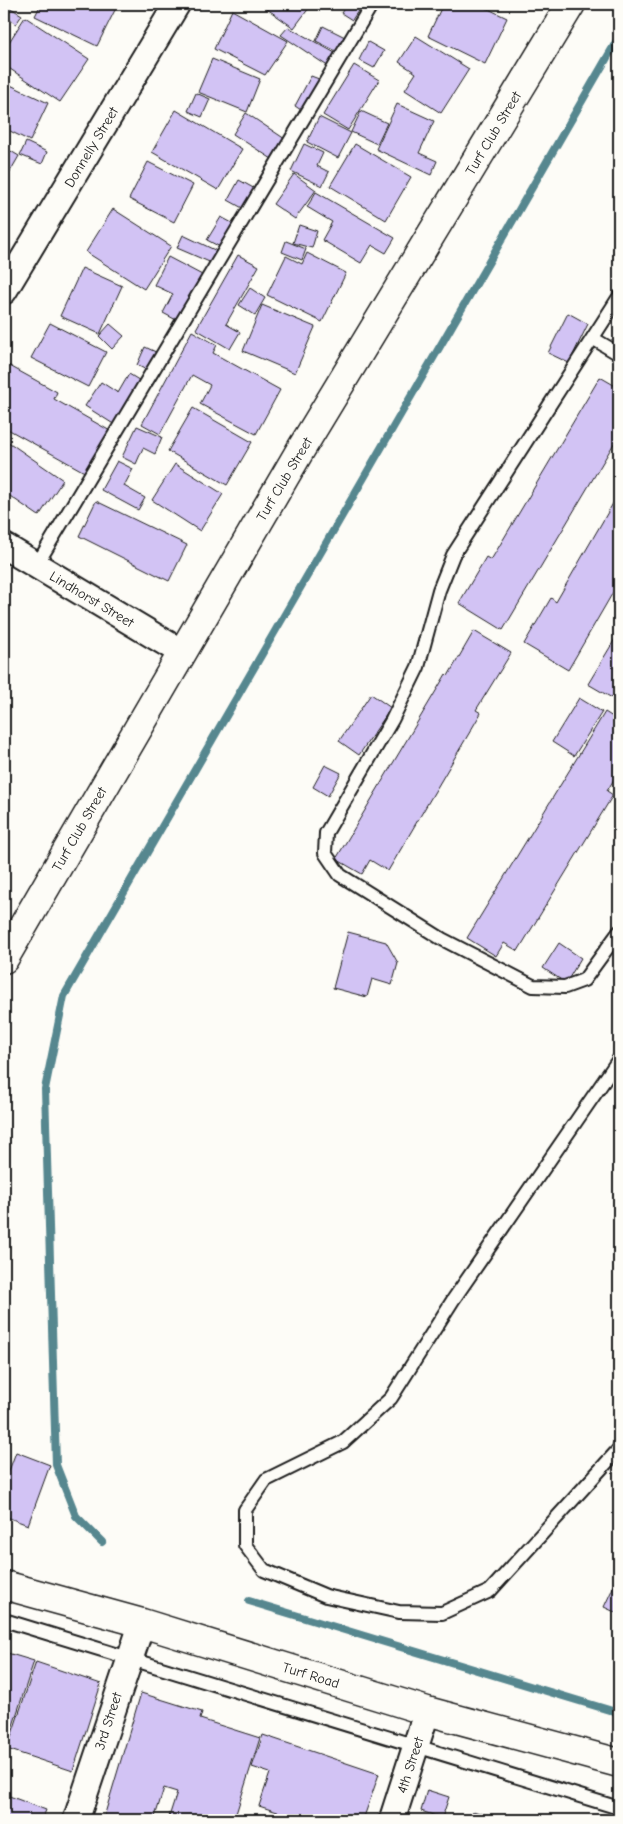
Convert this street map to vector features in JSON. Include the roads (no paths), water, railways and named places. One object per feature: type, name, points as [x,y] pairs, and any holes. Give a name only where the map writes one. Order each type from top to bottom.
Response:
[{"type":"main road","name":"Turf Club Street","points":[[4,959],[181,652],[571,4]]},
{"type":"main road","name":"Turf Road","points":[[4,1585],[142,1623],[428,1710],[619,1763]]},
{"type":"street","name":"Donnelly Street","points":[[4,290],[177,4]]},
{"type":"street","name":"Lindhorst Street","points":[[4,546],[181,652]]},
{"type":"street","name":"3rd Street","points":[[76,1820],[129,1657],[142,1623]]},
{"type":"street","name":"4th Street","points":[[392,1820],[428,1710]]},
{"type":"lane","points":[[36,566],[372,4]]},
{"type":"lane","points":[[619,297],[594,339],[453,555],[439,590],[418,668],[392,720],[326,833],[325,853],[340,875],[442,938],[533,986],[565,987],[584,980],[619,932]]},
{"type":"lane","points":[[594,339],[619,354]]},
{"type":"lane","points":[[619,1059],[453,1300],[391,1398],[342,1442],[266,1480],[245,1510],[245,1545],[264,1570],[326,1596],[399,1612],[442,1613],[490,1591],[619,1449]]},
{"type":"lane","points":[[4,1620],[619,1808]]},
{"type":"waterway","points":[[102,1542],[76,1516],[56,1465],[45,1089],[64,996],[619,37]]},
{"type":"waterway","points":[[249,1601],[619,1713]]}]
